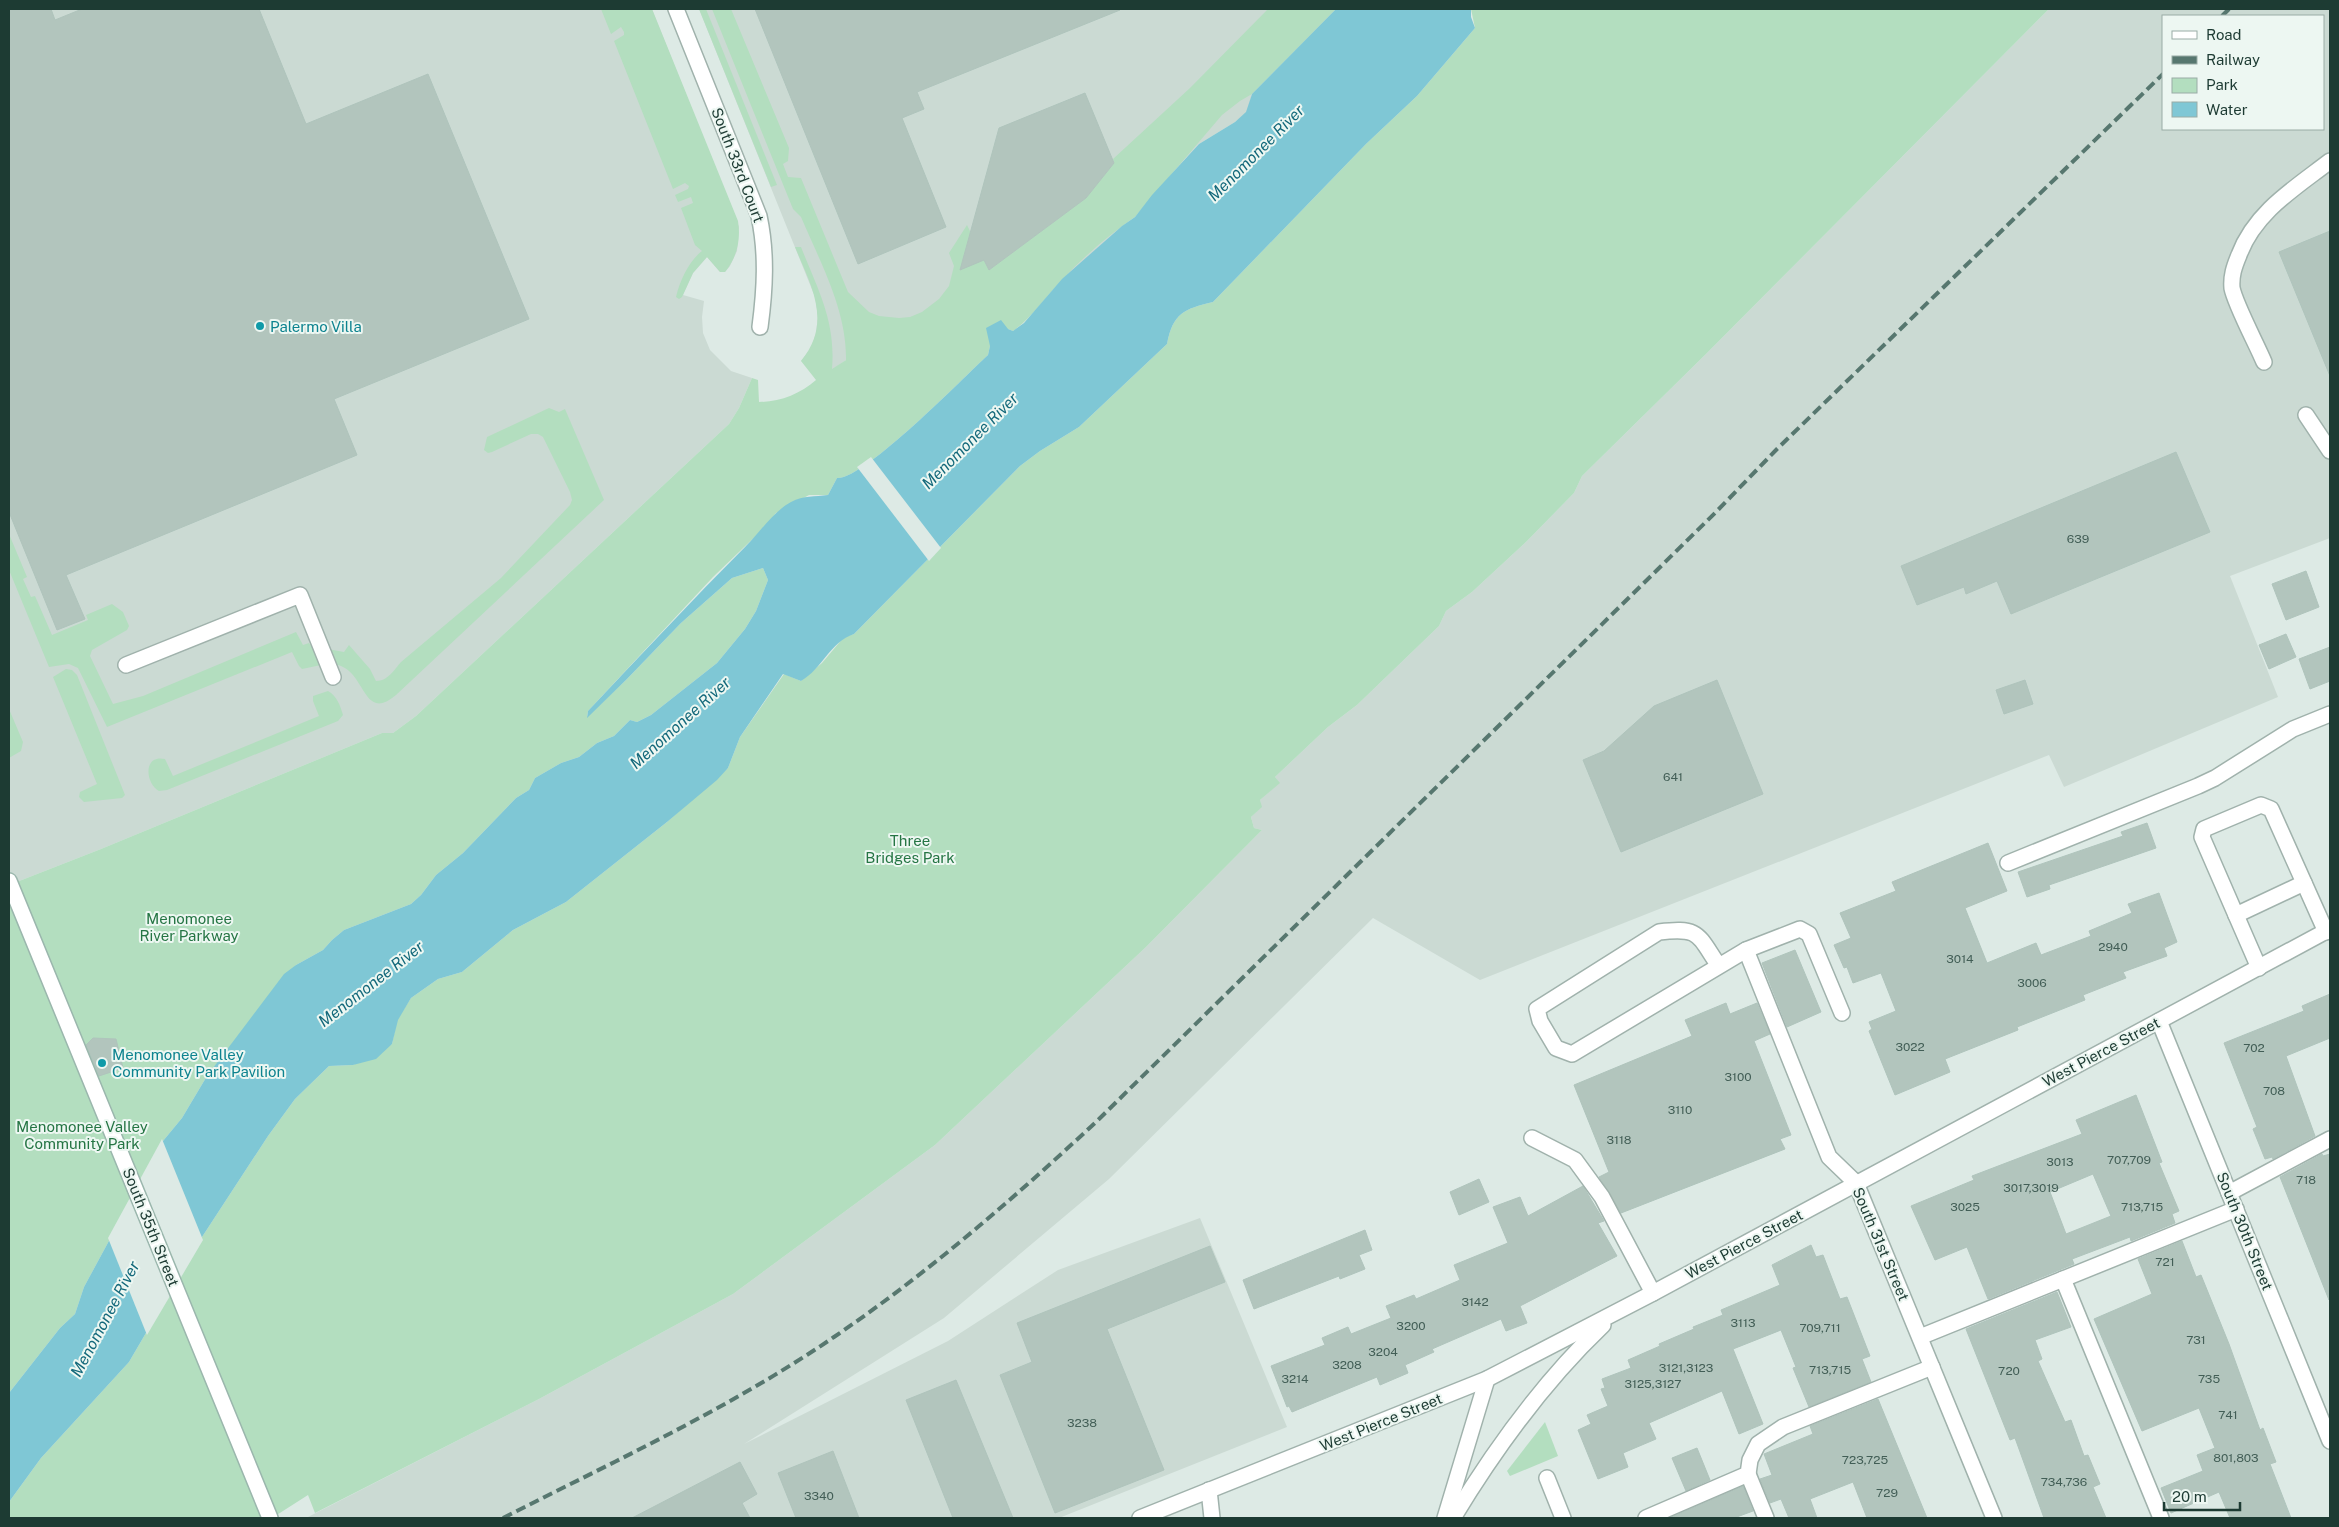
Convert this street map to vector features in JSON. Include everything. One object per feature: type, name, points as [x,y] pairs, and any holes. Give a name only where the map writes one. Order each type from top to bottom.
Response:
[{"type":"street","name":"South 33rd Court","points":[[676,9],[759,216],[764,242],[765,276],[760,327]]},
{"type":"street","points":[[2264,362],[2233,291],[2232,274],[2243,243],[2253,227],[2275,204],[2330,161]]},
{"type":"street","points":[[2306,415],[2330,451]]},
{"type":"street","points":[[126,665],[300,595],[333,677]]},
{"type":"street","points":[[2008,863],[2198,786],[2215,778],[2293,729],[2330,714]]},
{"type":"street","points":[[2259,968],[2202,837],[2204,829],[2260,804],[2271,809],[2304,883],[2328,930]]},
{"type":"street","name":"South 35th Street","points":[[9,880],[270,1518]]},
{"type":"street","points":[[2236,915],[2304,883]]},
{"type":"street","points":[[1719,966],[1697,933],[1682,929],[1659,932],[1537,1009],[1540,1021],[1556,1048],[1572,1054],[1746,950],[1800,929],[1809,934],[1842,1013]]},
{"type":"street","name":"West Pierce Street","points":[[1140,1518],[1487,1380],[1653,1293],[2328,930]]},
{"type":"street","name":"South 31st Street","points":[[1746,950],[1829,1157],[1856,1183],[1994,1518]]},
{"type":"street","name":"South 30th Street","points":[[2160,1021],[2330,1441]]},
{"type":"street","points":[[1532,1138],[1575,1160],[1602,1197],[1653,1293]]},
{"type":"street","points":[[2229,1193],[2330,1139]]},
{"type":"street","points":[[1920,1337],[2236,1209]]},
{"type":"street","points":[[2063,1279],[2161,1518]]},
{"type":"street","points":[[1453,1518],[1477,1478],[1516,1423],[1561,1368],[1617,1312]]},
{"type":"street","points":[[1766,1518],[1748,1474],[1750,1460],[1758,1444],[1783,1427],[1932,1367]]},
{"type":"street","points":[[1445,1518],[1487,1380]]},
{"type":"street","points":[[1646,1518],[1748,1474]]},
{"type":"street","points":[[1547,1478],[1563,1518]]},
{"type":"street","points":[[1209,1490],[1212,1518]]},
{"type":"shaded area","points":[[9,9],[652,9],[739,227],[737,251],[730,266],[725,272],[720,272],[707,257],[693,273],[683,295],[704,301],[703,333],[710,350],[731,371],[752,378],[739,408],[729,424],[416,716],[393,733],[382,733],[9,885]]},
{"type":"shaded area","points":[[699,9],[1336,9],[1252,94],[1247,112],[1235,122],[1199,144],[1122,226],[990,346],[846,360],[832,370],[801,361],[811,348],[816,333],[818,316],[815,297]]},
{"type":"shaded area","points":[[2049,9],[2330,9],[2330,538],[2230,576],[2278,697],[2064,787],[2049,755],[1480,980],[1373,918],[1109,1179],[944,1318],[744,1444],[948,1341],[1058,1270],[1200,1218],[1287,1427],[1059,1518],[306,1518],[539,1399],[733,1294],[935,1145],[1146,947],[1262,830],[1254,828],[1251,817],[1261,807],[1260,800],[1279,783],[1275,777],[1328,727],[1357,705],[1439,626],[1446,611],[1472,592],[1527,541],[1574,493],[1582,476]]},
{"type":"green space","points":[[601,9],[652,9],[738,221],[739,235],[737,248],[733,260],[725,272],[720,272],[707,257],[693,273],[682,297],[679,299],[676,297],[689,265],[702,251],[695,245],[681,208],[693,203],[691,197],[678,202],[675,195],[688,189],[689,186],[685,183],[673,189],[614,41],[624,35],[624,32],[621,27],[611,34]]},
{"type":"green space","points":[[699,9],[706,9],[777,185],[771,187]]},
{"type":"green space","name":"Menomonee River Parkway","points":[[712,9],[731,9],[789,148],[788,161],[783,164],[788,177],[801,178],[848,292],[869,312],[879,316],[899,318],[910,317],[922,312],[939,299],[949,286],[954,266],[949,253],[967,225],[989,270],[1086,198],[1114,163],[1113,159],[1190,88],[1268,9],[1336,9],[1252,94],[1222,115],[1135,217],[1106,238],[1079,263],[1020,325],[1013,331],[1008,329],[990,346],[988,355],[914,426],[869,463],[850,474],[837,478],[828,495],[809,495],[776,513],[766,526],[713,577],[588,711],[587,717],[681,623],[732,578],[763,568],[768,580],[756,611],[745,629],[717,663],[651,715],[637,722],[630,720],[614,736],[597,743],[579,757],[561,763],[535,778],[529,790],[516,798],[463,853],[436,875],[421,895],[411,904],[344,930],[323,950],[296,965],[207,1076],[182,1118],[163,1141],[84,1287],[75,1314],[60,1328],[9,1393],[9,885],[382,733],[393,733],[416,716],[729,424],[739,408],[752,378],[758,380],[759,402],[775,401],[789,396],[816,380],[801,361],[811,347],[816,332],[816,304],[795,247],[801,247],[824,306],[831,336],[833,352],[832,369],[846,360],[842,323],[831,287],[801,217],[793,209]]},
{"type":"green space","name":"Three Bridges Park","points":[[1471,9],[2049,9],[1582,476],[1574,493],[1527,541],[1472,592],[1446,611],[1439,626],[1357,705],[1328,727],[1275,777],[1280,783],[1260,800],[1262,807],[1251,817],[1254,828],[1262,830],[1146,947],[935,1145],[733,1294],[539,1399],[315,1513],[308,1495],[272,1518],[9,1518],[9,1502],[41,1458],[129,1362],[202,1237],[268,1136],[295,1099],[329,1066],[353,1065],[392,1044],[397,1020],[411,998],[438,979],[462,972],[513,930],[566,902],[667,822],[728,768],[740,737],[784,674],[801,681],[822,663],[844,637],[854,634],[1020,466],[1079,427],[1167,344],[1173,325],[1181,314],[1194,307],[1213,302],[1366,144],[1417,96],[1475,28]]},
{"type":"green space","points":[[549,408],[559,412],[565,409],[604,500],[396,695],[385,702],[377,703],[371,700],[349,671],[341,666],[326,664],[302,669],[292,652],[107,727],[78,668],[69,664],[49,667],[9,570],[9,534],[27,577],[23,579],[31,597],[35,596],[52,635],[88,620],[86,615],[112,604],[123,612],[129,626],[127,630],[92,650],[90,656],[113,704],[143,696],[296,632],[303,645],[309,643],[311,646],[344,652],[349,645],[370,669],[376,681],[380,681],[393,672],[401,662],[501,578],[570,505],[572,500],[570,492],[543,437],[538,434],[531,434],[492,452],[488,453],[484,450],[487,437]]},
{"type":"green space","points":[[66,669],[72,670],[77,675],[125,795],[122,798],[84,802],[79,797],[80,792],[97,784],[53,677]]},
{"type":"green space","points":[[328,691],[336,698],[342,711],[343,715],[338,721],[167,790],[159,791],[151,782],[148,770],[153,761],[158,759],[165,759],[173,776],[319,716],[313,696]]},
{"type":"green space","points":[[9,709],[23,742],[21,751],[9,758]]},
{"type":"green space","points":[[1545,1422],[1558,1456],[1510,1476],[1507,1471]]},
{"type":"water","name":"Menomonee River","points":[[1336,9],[1471,9],[1471,17],[1475,28],[1417,96],[1366,144],[1213,302],[1194,307],[1181,314],[1173,325],[1167,344],[1079,427],[1020,466],[854,634],[832,649],[815,670],[801,681],[783,674],[740,737],[728,768],[717,780],[566,902],[513,930],[462,972],[438,979],[411,998],[398,1020],[392,1044],[376,1059],[353,1065],[329,1066],[295,1099],[268,1136],[202,1237],[129,1362],[41,1458],[9,1502],[9,1393],[60,1328],[75,1314],[84,1287],[163,1141],[182,1118],[207,1076],[284,974],[323,950],[344,930],[411,904],[421,895],[436,875],[463,853],[516,798],[529,790],[535,778],[561,763],[579,757],[597,743],[614,736],[630,720],[637,722],[651,715],[717,663],[745,629],[756,611],[768,580],[763,568],[732,578],[681,623],[587,718],[588,711],[767,522],[785,506],[800,498],[828,495],[837,478],[850,474],[869,463],[914,426],[988,355],[990,346],[986,328],[1001,320],[1008,329],[1013,331],[1024,323],[1062,279],[1122,226],[1135,217],[1152,195],[1199,144],[1235,122],[1246,112],[1252,94]]},
{"type":"pier","points":[[871,457],[941,548],[929,561],[857,467]]},
{"type":"pier","points":[[162,1139],[203,1240],[147,1335],[108,1238]]},
{"type":"building","name":"Palermo Villa","points":[[9,9],[51,9],[55,20],[82,9],[259,9],[306,124],[428,74],[529,319],[334,399],[357,455],[66,575],[85,619],[57,630],[9,512]]},
{"type":"building","points":[[755,9],[1120,10],[917,92],[924,109],[902,118],[946,227],[858,264]]},
{"type":"building","points":[[1085,93],[1114,163],[1086,198],[989,270],[984,260],[960,270],[999,128]]},
{"type":"building","points":[[2330,231],[2330,376],[2279,252]]},
{"type":"building","points":[[2176,452],[2210,532],[2011,614],[1997,581],[1966,594],[1964,587],[1917,605],[1901,566]]},
{"type":"building","points":[[2306,571],[2319,607],[2286,620],[2272,584]]},
{"type":"building","points":[[2286,634],[2296,657],[2269,669],[2259,645]]},
{"type":"building","points":[[2330,647],[2330,681],[2310,689],[2299,659]]},
{"type":"building","points":[[1717,680],[1763,794],[1621,852],[1583,760],[1604,751],[1654,706]]},
{"type":"building","points":[[2025,680],[2033,704],[2004,714],[1996,690]]},
{"type":"building","points":[[2147,823],[2156,848],[2049,885],[2050,889],[2027,897],[2018,872],[2123,836],[2121,832]]},
{"type":"building","points":[[1988,843],[2007,891],[1965,908],[1987,963],[2036,943],[2041,955],[2091,936],[2089,931],[2132,913],[2128,904],[2159,893],[2177,942],[2164,948],[2167,956],[2123,972],[2126,978],[2083,995],[2085,1000],[2017,1027],[2018,1030],[1945,1059],[1950,1072],[1895,1095],[1869,1031],[1872,1029],[1869,1022],[1896,1011],[1881,973],[1853,983],[1847,967],[1844,968],[1834,945],[1851,938],[1840,913],[1896,891],[1892,882]]},
{"type":"building","points":[[1795,950],[1821,1012],[1787,1027],[1762,963]]},
{"type":"building","points":[[2330,994],[2330,1038],[2286,1056],[2315,1136],[2273,1159],[2272,1157],[2265,1159],[2253,1129],[2257,1127],[2224,1043],[2304,1011],[2302,1006]]},
{"type":"building","points":[[1726,1003],[1730,1014],[1757,1003],[1770,1034],[1754,1041],[1791,1135],[1780,1139],[1785,1149],[1621,1213],[1599,1177],[1609,1172],[1574,1085],[1692,1036],[1685,1020]]},
{"type":"building","name":"Menomonee Valley Community Park Pavilion","points":[[93,1038],[116,1039],[123,1068],[99,1076],[86,1045]]},
{"type":"building","points":[[2136,1095],[2162,1162],[2159,1163],[2179,1211],[2172,1214],[2175,1223],[2131,1241],[2130,1237],[2072,1259],[2074,1264],[1988,1299],[1967,1247],[1935,1260],[1911,1206],[1974,1180],[1972,1176],[2082,1134],[2076,1120]],"holes":[[[2093,1174],[2111,1216],[2066,1234],[2050,1192]]]},
{"type":"building","points":[[2322,1154],[2323,1156],[2330,1154],[2329,1300],[2280,1177]]},
{"type":"building","points":[[1479,1179],[1489,1202],[1459,1215],[1450,1192]]},
{"type":"building","points":[[1583,1186],[1604,1221],[1598,1223],[1617,1256],[1520,1306],[1527,1323],[1506,1331],[1501,1319],[1432,1349],[1434,1352],[1405,1365],[1408,1373],[1380,1385],[1377,1377],[1292,1412],[1289,1406],[1287,1407],[1271,1366],[1325,1345],[1322,1338],[1348,1327],[1351,1334],[1391,1318],[1386,1306],[1414,1295],[1416,1299],[1460,1280],[1454,1265],[1508,1243],[1493,1207],[1520,1197],[1528,1216]]},
{"type":"building","points":[[1365,1230],[1372,1250],[1359,1255],[1365,1269],[1340,1279],[1339,1276],[1254,1309],[1243,1280]]},
{"type":"building","points":[[2182,1241],[2196,1277],[2201,1275],[2229,1344],[2260,1430],[2263,1428],[2276,1462],[2270,1464],[2291,1518],[2230,1518],[2219,1492],[2171,1513],[2161,1488],[2203,1471],[2197,1455],[2215,1448],[2199,1408],[2142,1431],[2094,1319],[2152,1294],[2138,1259]]},
{"type":"building","points":[[1811,1245],[1816,1257],[1823,1255],[1840,1299],[1847,1297],[1870,1356],[1862,1359],[1871,1382],[1809,1407],[1793,1368],[1796,1367],[1781,1330],[1733,1349],[1763,1424],[1739,1434],[1722,1391],[1649,1423],[1656,1439],[1623,1453],[1628,1467],[1598,1479],[1578,1430],[1591,1424],[1587,1415],[1608,1406],[1601,1389],[1605,1388],[1602,1379],[1631,1368],[1628,1360],[1694,1329],[1693,1327],[1723,1315],[1721,1310],[1780,1285],[1772,1265]]},
{"type":"building","points":[[1210,1246],[1225,1282],[1107,1329],[1164,1470],[1055,1513],[1000,1375],[1032,1362],[1017,1323]]},
{"type":"building","points":[[2057,1292],[2071,1327],[2035,1340],[2042,1359],[2038,1361],[2065,1422],[2071,1420],[2084,1456],[2088,1455],[2100,1484],[2093,1487],[2106,1518],[2044,1518],[2015,1438],[2010,1440],[1966,1329]]},
{"type":"building","points":[[956,1380],[1013,1518],[953,1518],[906,1400]]},
{"type":"building","points":[[1878,1399],[1927,1518],[1867,1518],[1853,1482],[1810,1499],[1817,1518],[1789,1518],[1781,1499],[1770,1503],[1760,1479],[1772,1475],[1764,1454],[1813,1434],[1810,1426]]},
{"type":"building","points":[[1697,1448],[1710,1480],[1686,1491],[1672,1458]]},
{"type":"building","points":[[833,1451],[859,1518],[796,1518],[778,1473]]},
{"type":"building","points":[[740,1462],[757,1494],[742,1503],[750,1518],[632,1518]]},
{"type":"building","points":[[1743,1486],[1753,1511],[1734,1518],[1669,1518]]},
{"type":"railway","points":[[2223,15],[2229,9]]},
{"type":"railway","points":[[503,1518],[672,1433],[795,1363],[869,1313],[1001,1207],[1096,1122],[1715,513],[1777,449],[2162,75]]},
{"type":"place","name":"Palermo Villa","points":[[260,326]]},
{"type":"place","name":"Menomonee Valley Community Park Pavilion","points":[[102,1063]]},
{"type":"park label","name":"Menomonee Valley Community Park","points":[[82,1134]]}]
